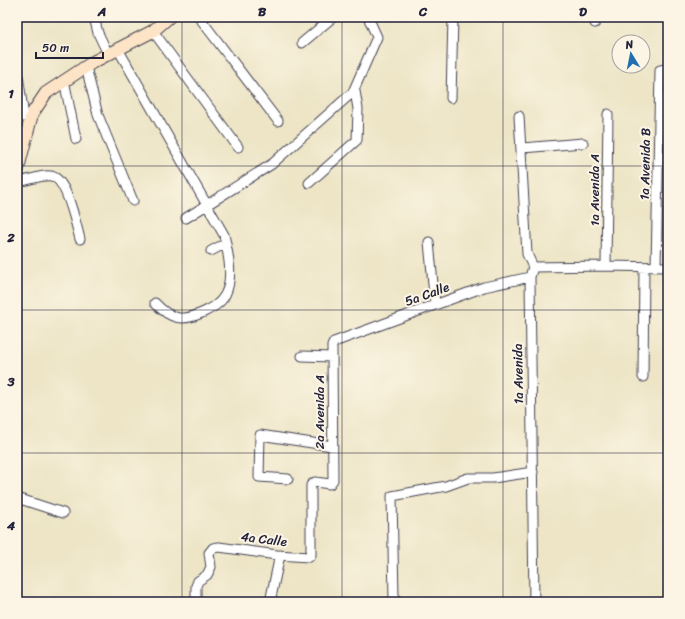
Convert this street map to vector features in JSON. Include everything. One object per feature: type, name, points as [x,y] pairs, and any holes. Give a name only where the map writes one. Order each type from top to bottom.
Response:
[{"type":"street","points":[[94,17],[98,33],[113,52],[224,235],[226,243],[230,274],[225,295],[220,303],[199,315],[181,318],[165,313],[155,303]]},
{"type":"street","points":[[24,117],[41,99],[64,80],[152,31],[169,17]]},
{"type":"street","points":[[199,17],[278,121]]},
{"type":"street","points":[[302,42],[333,17]]},
{"type":"street","points":[[186,218],[272,164],[355,91],[376,40],[376,34],[368,17]]},
{"type":"street","points":[[451,98],[453,17]]},
{"type":"street","points":[[152,31],[238,147]]},
{"type":"street","points":[[86,67],[98,115],[133,201]]},
{"type":"street","points":[[17,68],[24,117],[17,172]]},
{"type":"street","name":"1a Avenida B","points":[[656,267],[660,71],[668,68]]},
{"type":"street","points":[[64,80],[76,139]]},
{"type":"street","points":[[309,182],[357,140],[358,109],[355,91]]},
{"type":"street","name":"1a Avenida A","points":[[606,266],[608,114]]},
{"type":"street","points":[[519,116],[527,254],[533,267],[668,267]]},
{"type":"street","points":[[522,148],[583,142]]},
{"type":"street","points":[[17,182],[49,175],[59,180],[65,189],[80,239]]},
{"type":"street","points":[[429,242],[435,305]]},
{"type":"street","points":[[211,251],[226,243]]},
{"type":"street","name":"1a Avenida","points":[[533,267],[530,277],[534,602]]},
{"type":"street","points":[[643,377],[644,268]]},
{"type":"street","name":"5a Calle","points":[[334,342],[484,287],[530,277]]},
{"type":"street","name":"2a Avenida A","points":[[310,556],[312,553],[311,485],[316,482],[333,482],[332,346],[334,342]]},
{"type":"street","points":[[302,356],[332,357]]},
{"type":"street","points":[[288,479],[259,477],[260,435],[332,446]]},
{"type":"street","points":[[394,600],[392,496],[439,487],[468,478],[532,475]]},
{"type":"street","points":[[17,498],[63,513]]},
{"type":"street","name":"4a Calle","points":[[196,602],[196,586],[198,581],[210,571],[211,567],[209,553],[215,547],[280,555],[310,556]]},
{"type":"street","points":[[270,602],[280,555]]}]
